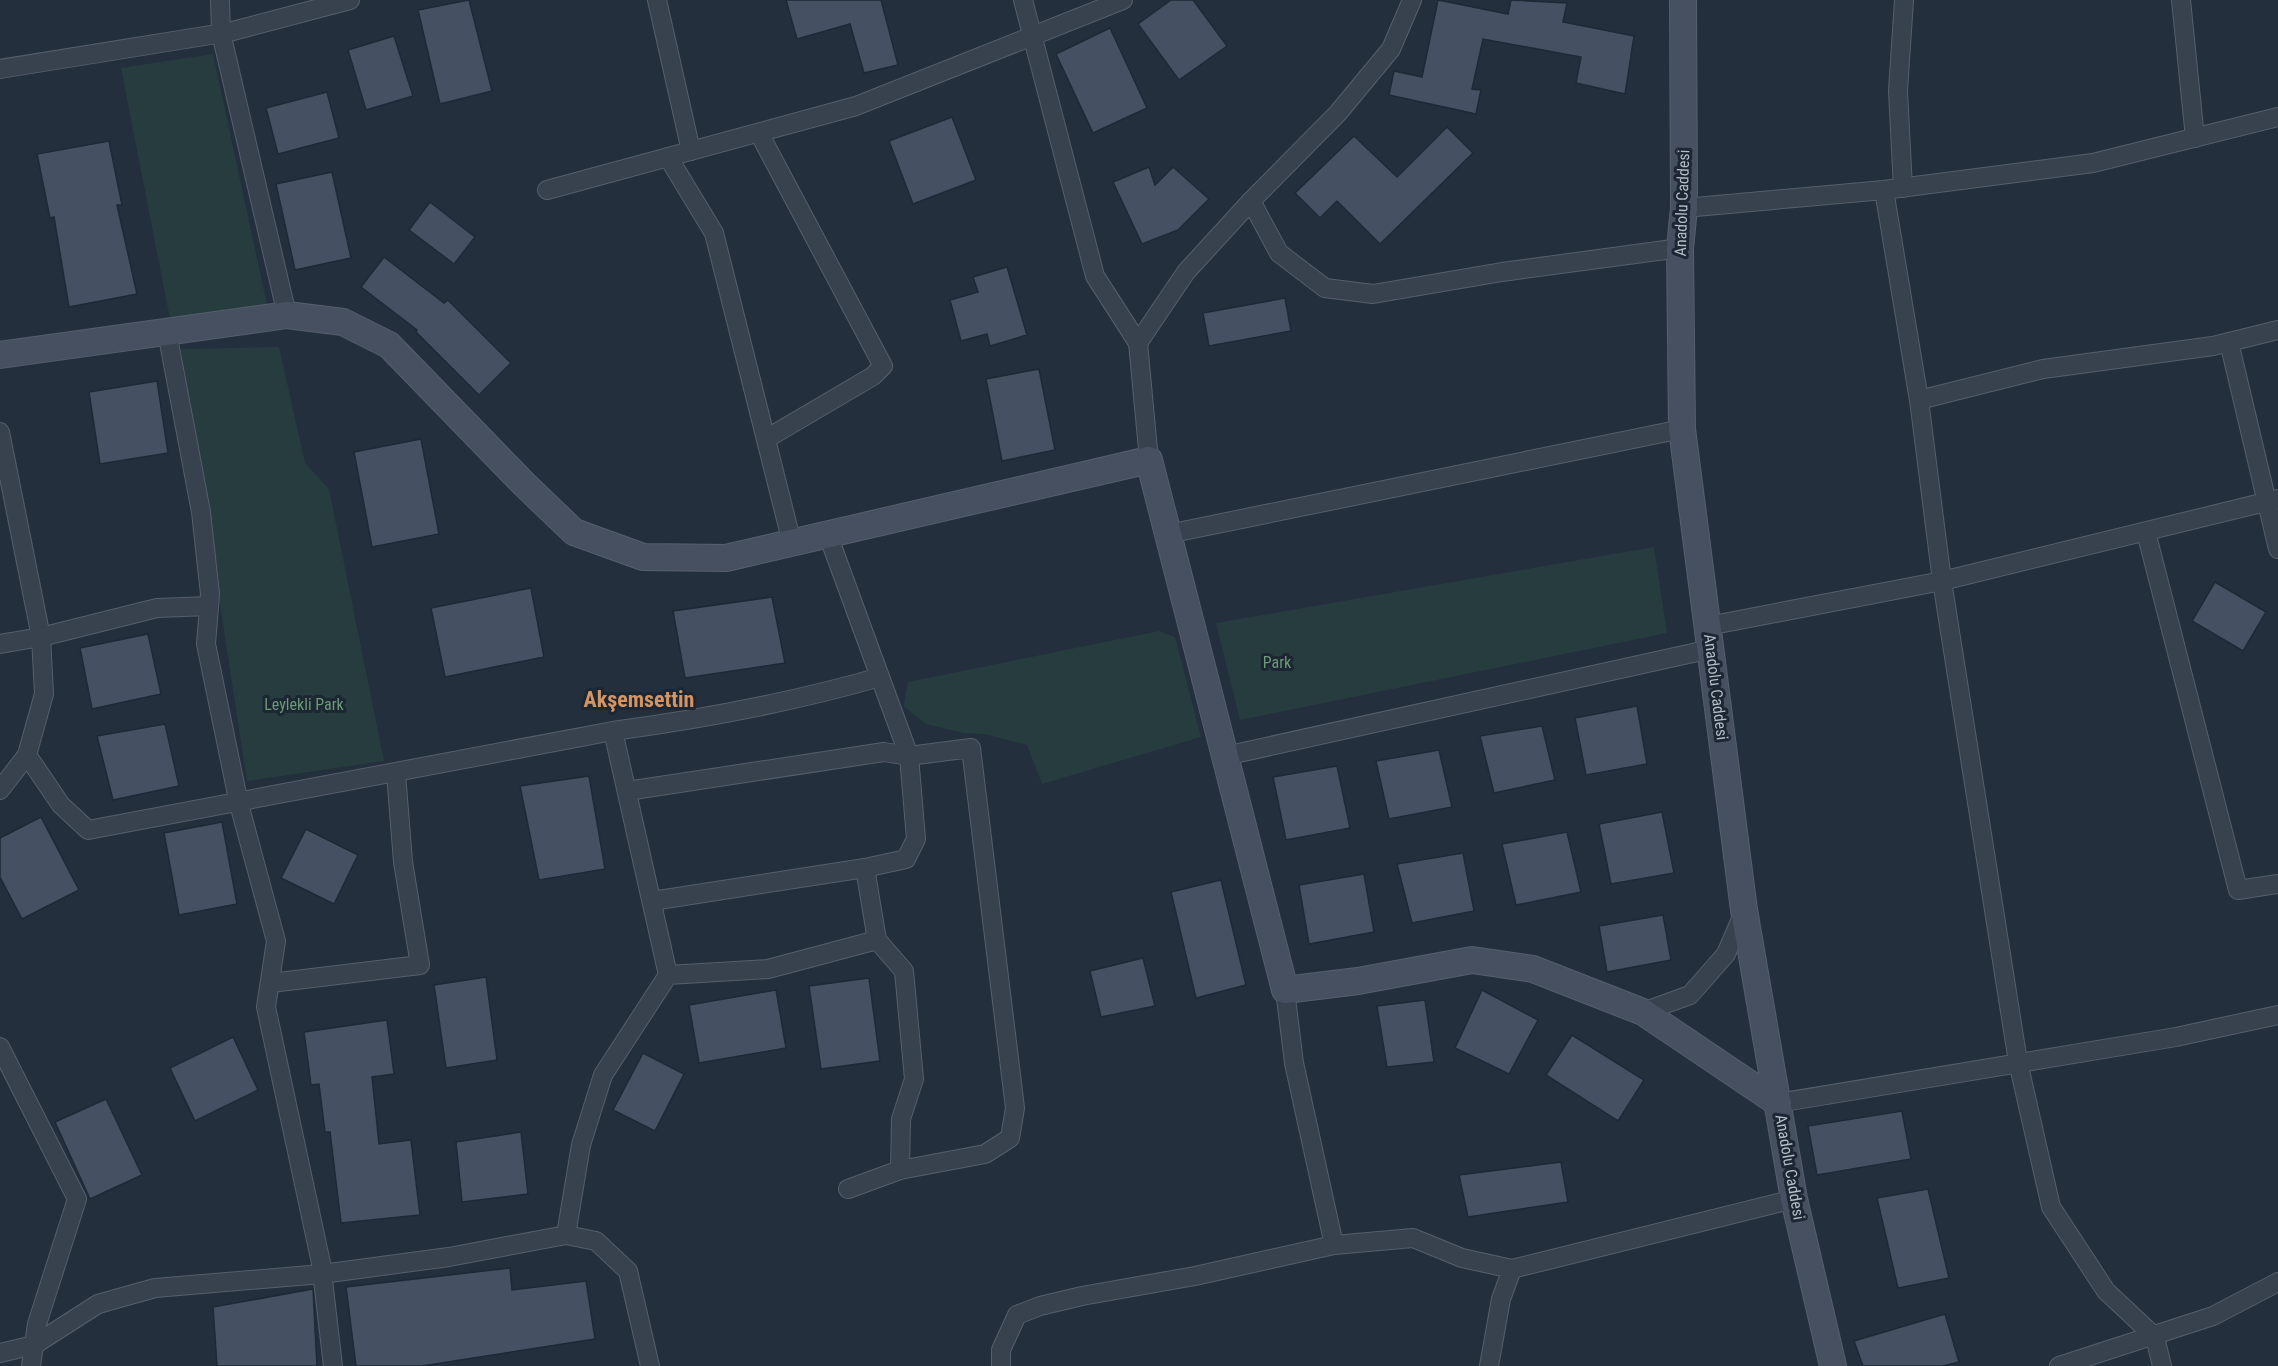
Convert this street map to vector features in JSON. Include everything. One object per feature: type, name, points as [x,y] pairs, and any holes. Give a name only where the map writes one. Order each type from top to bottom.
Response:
[{"type":"street","points":[[220,0],[221,33],[287,315]]},
{"type":"street","points":[[0,69],[221,33],[350,0]]},
{"type":"street","points":[[657,0],[691,151]]},
{"type":"street","points":[[1023,0],[1095,276],[1138,343],[1149,460],[1285,990],[1294,1062],[1334,1245]]},
{"type":"street","points":[[547,190],[856,106],[1123,0]]},
{"type":"street","points":[[1138,343],[1186,272],[1251,201],[1338,113],[1391,49],[1412,0]]},
{"type":"street","name":"Anadolu Caddesi","points":[[1683,0],[1684,208],[1680,248],[1682,429],[1744,910],[1794,1199],[1833,1366]]},
{"type":"street","points":[[1903,188],[1898,92],[1904,0]]},
{"type":"street","points":[[2181,0],[2194,138]]},
{"type":"street","points":[[1684,208],[1903,188],[2093,163],[2278,117]]},
{"type":"street","points":[[759,133],[883,366],[873,376],[766,439]]},
{"type":"street","points":[[668,157],[714,233],[792,543]]},
{"type":"street","points":[[1884,190],[1919,400],[1942,581],[2018,1062],[2051,1207],[2106,1291],[2155,1336],[2162,1366]]},
{"type":"street","points":[[1251,201],[1279,253],[1288,260],[1325,288],[1373,294],[1502,272],[1680,248]]},
{"type":"street","points":[[0,355],[287,315],[343,322],[389,345],[574,532],[643,557],[726,558],[1149,460]]},
{"type":"street","points":[[1919,400],[2043,369],[2229,342],[2278,330]]},
{"type":"street","points":[[167,332],[201,512],[209,606],[206,644],[238,804],[276,941],[266,1007],[322,1274],[333,1366]]},
{"type":"street","points":[[2229,342],[2273,500],[2278,549]]},
{"type":"street","points":[[1168,534],[1682,429]]},
{"type":"street","points":[[0,432],[41,637],[44,694],[27,755],[0,790]]},
{"type":"street","points":[[1225,756],[2273,500]]},
{"type":"street","points":[[2146,532],[2238,890],[2278,884]]},
{"type":"street","points":[[652,901],[865,868],[906,859],[916,839],[909,756],[828,534]]},
{"type":"street","points":[[0,644],[41,637],[157,608],[209,606]]},
{"type":"street","points":[[27,755],[61,804],[88,830],[238,804],[613,731],[698,720],[834,690],[880,676]]},
{"type":"street","points":[[566,1235],[581,1145],[603,1075],[668,975],[613,731]]},
{"type":"street","points":[[627,791],[884,752],[909,756],[971,748],[1015,1108],[1010,1138],[985,1154],[900,1170],[848,1190]]},
{"type":"street","points":[[271,982],[420,965],[403,862],[396,773]]},
{"type":"street","points":[[865,868],[877,940],[904,971],[914,1079],[901,1119],[900,1170]]},
{"type":"street","points":[[1643,1012],[1690,996],[1726,954],[1744,910]]},
{"type":"street","points":[[668,975],[768,969],[877,940]]},
{"type":"street","points":[[1285,990],[1358,981],[1472,960],[1533,969],[1643,1012],[1778,1103],[2176,1037],[2278,1015]]},
{"type":"street","points":[[0,1047],[77,1198],[37,1324],[31,1366]]},
{"type":"street","points":[[1001,1366],[1001,1350],[1017,1315],[1040,1306],[1195,1276],[1334,1245],[1413,1238],[1462,1258],[1512,1269],[1794,1199]]},
{"type":"street","points":[[0,1353],[34,1345],[98,1304],[155,1288],[322,1274],[449,1257],[566,1235],[596,1241],[628,1271],[650,1366]]},
{"type":"street","points":[[1489,1366],[1502,1299],[1512,1269]]},
{"type":"street","points":[[2060,1366],[2213,1316],[2278,1282]]},
{"type":"green space","points":[[213,54],[267,305],[170,319],[121,68]]},
{"type":"green space","name":"Leylekli Park","points":[[279,347],[305,463],[329,489],[384,761],[247,781],[181,349]]},
{"type":"green space","name":"Park","points":[[1654,547],[1667,633],[1240,720],[1216,623]]},
{"type":"green space","points":[[1159,631],[1175,637],[1201,737],[1042,784],[1027,745],[985,734],[963,733],[926,724],[904,706],[908,682]]},
{"type":"building","points":[[469,0],[492,91],[440,104],[418,10]]},
{"type":"building","points":[[786,0],[881,0],[898,65],[864,73],[850,24],[797,39]]},
{"type":"building","points":[[1171,0],[1193,0],[1227,46],[1179,80],[1138,24]]},
{"type":"building","points":[[1438,0],[1508,14],[1511,0],[1567,3],[1563,22],[1634,36],[1625,94],[1576,83],[1581,57],[1483,39],[1472,89],[1481,90],[1476,114],[1389,95],[1394,71],[1422,77]]},
{"type":"building","points":[[1110,28],[1147,108],[1093,133],[1056,54]]},
{"type":"building","points":[[394,36],[413,96],[366,110],[348,50]]},
{"type":"building","points":[[327,92],[339,138],[278,154],[266,108]]},
{"type":"building","points":[[952,117],[976,180],[913,204],[889,141]]},
{"type":"building","points":[[1447,127],[1473,153],[1380,244],[1337,201],[1320,218],[1295,193],[1354,136],[1397,177]]},
{"type":"building","points":[[109,141],[122,205],[117,205],[137,294],[69,307],[54,217],[50,218],[37,154]]},
{"type":"building","points":[[1149,167],[1155,185],[1173,167],[1209,199],[1178,230],[1142,244],[1113,182]]},
{"type":"building","points":[[332,172],[351,258],[295,270],[276,184]]},
{"type":"building","points":[[430,202],[475,237],[454,264],[409,230]]},
{"type":"building","points":[[384,257],[444,303],[448,300],[511,363],[479,395],[416,332],[417,330],[361,287]]},
{"type":"building","points":[[1007,267],[1027,335],[990,346],[987,334],[961,341],[950,300],[978,292],[973,277]]},
{"type":"building","points":[[1285,298],[1291,331],[1209,346],[1203,313]]},
{"type":"building","points":[[1039,369],[1055,450],[1002,461],[986,379]]},
{"type":"building","points":[[157,381],[168,453],[100,464],[89,392]]},
{"type":"building","points":[[421,439],[439,534],[372,547],[354,452]]},
{"type":"building","points":[[2215,582],[2266,612],[2243,651],[2192,621]]},
{"type":"building","points":[[531,588],[544,657],[445,677],[431,608]]},
{"type":"building","points":[[772,597],[785,663],[685,678],[673,611]]},
{"type":"building","points":[[148,634],[161,694],[92,709],[80,648]]},
{"type":"building","points":[[1637,706],[1647,764],[1586,775],[1575,718]]},
{"type":"building","points":[[165,724],[179,786],[113,800],[97,736]]},
{"type":"building","points":[[1542,726],[1555,780],[1494,793],[1480,736]]},
{"type":"building","points":[[1439,750],[1452,807],[1389,819],[1376,761]]},
{"type":"building","points":[[1337,766],[1350,828],[1286,840],[1273,777]]},
{"type":"building","points":[[589,776],[605,869],[539,880],[520,786]]},
{"type":"building","points":[[1662,812],[1674,873],[1611,884],[1599,824]]},
{"type":"building","points":[[41,817],[79,890],[22,919],[0,877],[0,838]]},
{"type":"building","points":[[222,822],[237,904],[179,915],[164,833]]},
{"type":"building","points":[[306,829],[358,855],[334,904],[281,878]]},
{"type":"building","points":[[1567,832],[1581,892],[1516,905],[1502,844]]},
{"type":"building","points":[[1463,853],[1474,911],[1412,923],[1397,864]]},
{"type":"building","points":[[1364,874],[1374,932],[1309,944],[1299,885]]},
{"type":"building","points":[[1221,880],[1246,985],[1196,998],[1171,892]]},
{"type":"building","points":[[1663,915],[1671,960],[1607,972],[1599,926]]},
{"type":"building","points":[[1143,958],[1155,1006],[1101,1017],[1090,971]]},
{"type":"building","points":[[486,977],[497,1060],[446,1068],[434,985]]},
{"type":"building","points":[[869,978],[880,1061],[821,1069],[809,986]]},
{"type":"building","points":[[776,990],[786,1048],[699,1063],[689,1005]]},
{"type":"building","points":[[1482,990],[1538,1020],[1509,1074],[1455,1048]]},
{"type":"building","points":[[1425,1000],[1434,1062],[1387,1067],[1377,1006]]},
{"type":"building","points":[[387,1020],[394,1074],[372,1077],[379,1144],[411,1140],[420,1215],[341,1223],[330,1132],[325,1132],[319,1084],[311,1085],[304,1032]]},
{"type":"building","points":[[1572,1035],[1644,1080],[1618,1121],[1546,1075]]},
{"type":"building","points":[[233,1037],[258,1090],[195,1121],[170,1068]]},
{"type":"building","points":[[643,1053],[684,1074],[655,1131],[613,1110]]},
{"type":"building","points":[[106,1099],[142,1175],[90,1199],[55,1122]]},
{"type":"building","points":[[1902,1111],[1911,1159],[1817,1175],[1808,1126]]},
{"type":"building","points":[[521,1132],[528,1194],[462,1202],[456,1142]]},
{"type":"building","points":[[1561,1162],[1568,1202],[1468,1217],[1459,1175]]},
{"type":"building","points":[[1928,1189],[1949,1278],[1898,1288],[1877,1198]]},
{"type":"building","points":[[510,1268],[512,1290],[586,1281],[595,1339],[422,1366],[356,1366],[346,1287]]},
{"type":"building","points":[[313,1289],[317,1366],[217,1366],[213,1307]]},
{"type":"building","points":[[1945,1314],[1959,1362],[1943,1366],[1863,1366],[1854,1341]]},
{"type":"district","name":"Akşemsettin","points":[[639,699]]}]
